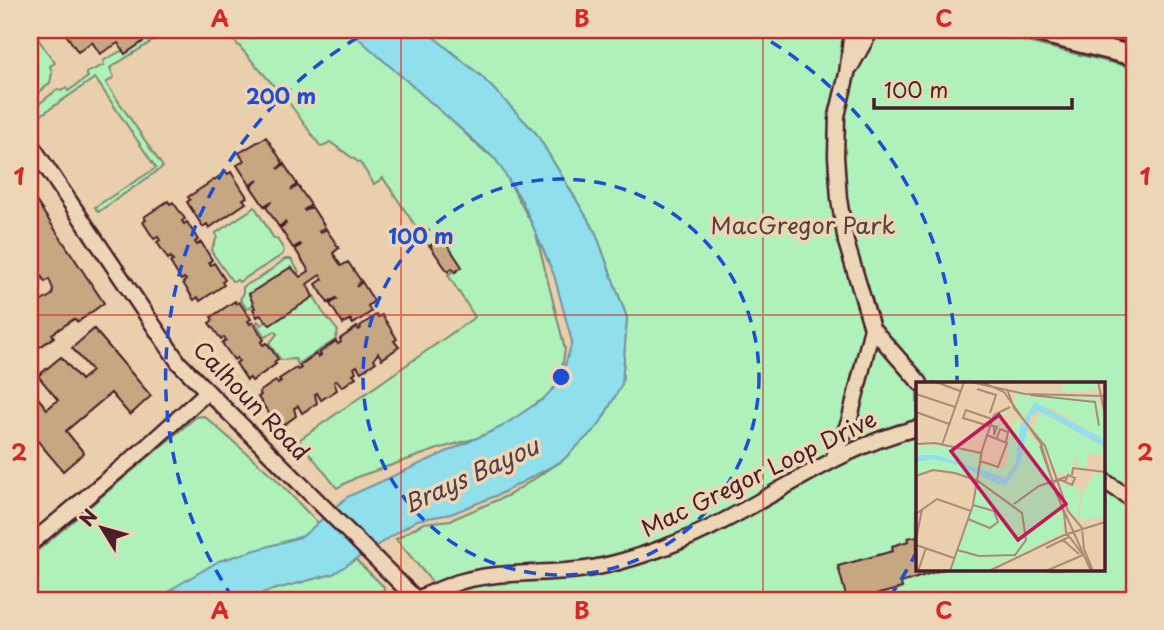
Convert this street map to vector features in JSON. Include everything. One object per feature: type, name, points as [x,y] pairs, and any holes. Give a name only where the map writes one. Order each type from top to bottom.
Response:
[{"type":"main road","points":[[1030,30],[1134,56]]},
{"type":"street","points":[[852,30],[847,74],[837,116],[839,199],[846,242],[873,328],[919,382]]},
{"type":"street","points":[[847,74],[871,30]]},
{"type":"street","name":"Calhoun Road","points":[[30,144],[179,363],[416,600]]},
{"type":"street","points":[[833,459],[849,422],[873,328]]},
{"type":"street","points":[[30,544],[144,449],[206,392]]},
{"type":"street","name":"Mac Gregor Loop Drive","points":[[416,600],[461,581],[552,573],[617,563],[670,545],[752,505],[833,459],[873,441],[916,428]]},
{"type":"street","points":[[1104,481],[1134,501]]},
{"type":"green space","points":[[36,30],[46,30],[38,35],[38,39],[55,63],[50,66],[50,83],[30,100],[30,35],[37,32]]},
{"type":"green space","points":[[160,30],[170,30],[110,68],[114,77],[106,83],[163,167],[98,212],[95,207],[156,168],[95,78],[35,119],[30,111],[58,89],[61,91],[66,88],[68,91],[88,77],[86,73],[104,65],[103,61],[121,51],[124,52]]},
{"type":"green space","points":[[225,30],[348,30],[396,66],[482,150],[497,159],[535,230],[565,349],[560,381],[536,411],[499,432],[441,448],[357,477],[337,488],[299,440],[475,317],[448,275],[461,266],[442,238],[429,246],[383,178],[374,184],[361,164],[330,142],[321,147],[290,104]]},
{"type":"green space","name":"MacGregor Park","points":[[424,30],[977,30],[1134,68],[1134,600],[447,600],[396,539],[424,523],[451,520],[509,495],[562,461],[599,425],[622,384],[627,318],[595,231],[536,133],[481,76]]},
{"type":"green space","points":[[255,207],[274,239],[277,239],[284,250],[282,255],[239,282],[232,281],[211,251],[216,233]]},
{"type":"green space","points":[[285,259],[291,259],[299,272],[247,309],[240,299],[243,287]]},
{"type":"green space","points":[[314,296],[338,331],[335,340],[298,364],[295,359],[281,360],[269,344],[277,334],[275,331],[265,337],[256,323],[258,321],[261,325],[267,321],[270,325]]},
{"type":"green space","points":[[204,416],[275,478],[384,587],[383,600],[30,600],[30,557],[196,417]]},
{"type":"water","name":"Brays Bayou","points":[[349,30],[425,30],[481,76],[536,133],[595,231],[627,318],[622,384],[599,425],[562,461],[500,494],[451,514],[417,520],[333,574],[265,592],[249,600],[159,600],[175,587],[219,561],[303,536],[347,497],[501,427],[543,399],[560,382],[572,342],[554,275],[522,201],[496,160]]},
{"type":"building","points":[[63,30],[160,30],[125,54],[118,43],[100,54],[92,42],[78,52]]},
{"type":"building","points":[[266,137],[283,163],[278,169],[284,164],[297,184],[291,190],[298,186],[311,205],[304,210],[312,207],[325,227],[320,233],[326,229],[339,248],[333,253],[341,266],[348,262],[361,281],[356,287],[362,282],[374,301],[368,306],[371,312],[353,324],[350,319],[343,324],[330,304],[336,298],[328,303],[316,284],[323,279],[320,275],[307,284],[313,297],[270,325],[260,315],[257,317],[253,309],[255,308],[249,294],[291,267],[300,277],[309,271],[295,249],[301,245],[293,248],[280,228],[285,222],[279,227],[266,207],[272,201],[264,206],[251,187],[258,180],[250,185],[237,165],[244,161],[239,153]]},
{"type":"building","points":[[226,172],[231,172],[247,197],[243,199],[246,203],[209,228],[207,224],[203,227],[187,202],[190,200],[188,197]]},
{"type":"building","points":[[30,192],[104,303],[78,322],[74,319],[52,334],[54,337],[30,354],[30,308],[52,295],[53,289],[49,279],[45,282],[30,258],[35,256],[30,250]]},
{"type":"building","points":[[168,201],[170,204],[173,202],[185,219],[182,221],[184,224],[187,222],[198,240],[195,242],[197,245],[201,242],[212,260],[209,262],[211,265],[214,263],[225,280],[222,282],[224,285],[200,301],[198,297],[194,300],[183,283],[186,280],[181,280],[170,262],[173,261],[171,257],[168,259],[157,242],[160,240],[158,237],[154,239],[143,222],[146,220],[144,217]]},
{"type":"building","points":[[443,238],[462,267],[455,272],[452,268],[448,272],[430,246]]},
{"type":"building","points":[[235,301],[236,304],[239,302],[251,319],[248,321],[250,324],[253,322],[264,340],[261,342],[263,345],[267,343],[278,359],[274,362],[276,364],[252,381],[250,378],[247,380],[236,363],[239,361],[237,358],[234,360],[222,343],[226,340],[224,337],[221,339],[209,323],[213,320],[211,317]]},
{"type":"building","points":[[376,315],[382,315],[399,347],[382,359],[378,353],[374,359],[376,362],[361,372],[357,366],[354,368],[356,372],[353,374],[356,377],[342,387],[337,380],[334,382],[337,390],[321,400],[317,393],[317,403],[302,413],[298,406],[294,408],[296,416],[282,426],[277,419],[274,421],[258,397],[261,395],[259,392],[276,381],[278,384],[281,382],[279,379],[296,368],[301,368],[299,366],[316,354],[318,357],[321,355],[319,353],[336,341],[338,344],[340,339],[357,327],[359,330],[360,326]]},
{"type":"building","points":[[94,329],[151,396],[130,415],[111,393],[66,431],[84,453],[63,471],[30,432],[30,388],[47,409],[58,400],[38,376],[61,357],[81,380],[92,371],[72,348]]},
{"type":"building","points":[[916,536],[916,570],[941,570],[901,583],[902,588],[847,600],[838,566],[893,551],[892,546],[909,541],[908,538]]},
{"type":"tram line","points":[[1072,30],[1134,44]]}]
